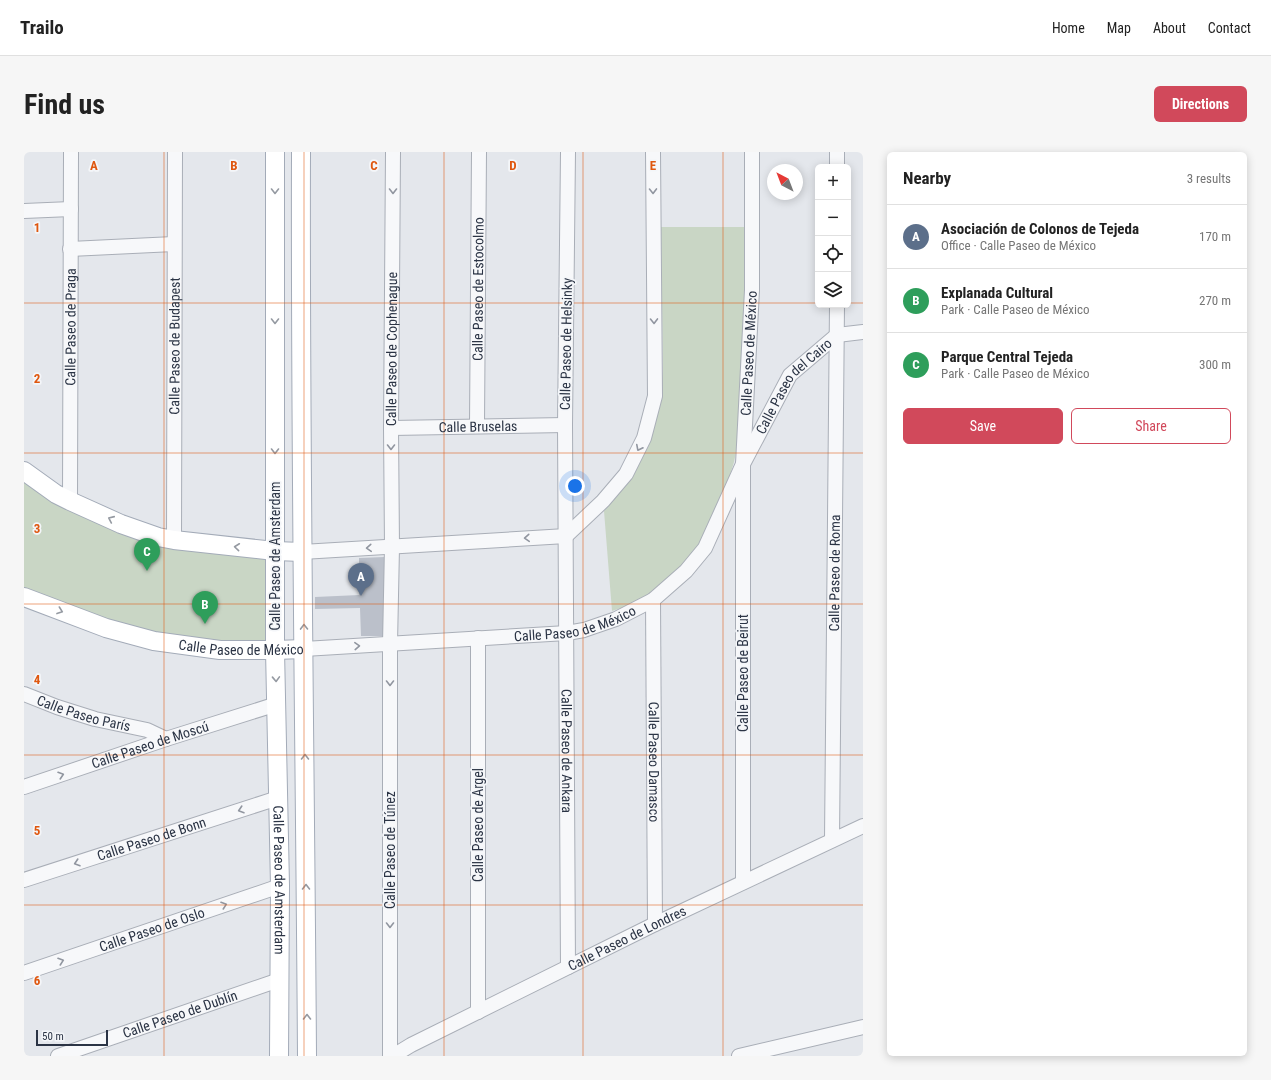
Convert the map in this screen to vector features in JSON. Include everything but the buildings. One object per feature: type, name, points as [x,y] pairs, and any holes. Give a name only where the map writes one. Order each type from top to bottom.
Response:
[{"type":"main road","name":"Calle Paseo de Amsterdam","points":[[275,152],[275,650],[280,886],[279,1056]]},
{"type":"main road","name":"Calle Paseo de Amsterdam","points":[[301,152],[302,552],[307,1056]]},
{"type":"main road","points":[[24,471],[56,494],[70,501],[121,524],[158,537],[275,551],[302,552]]},
{"type":"main road","name":"Calle Paseo de México","points":[[24,597],[106,628],[154,641],[220,650],[304,649]]},
{"type":"street","name":"Calle Paseo de Praga","points":[[70,501],[71,152]]},
{"type":"street","name":"Calle Paseo de Budapest","points":[[174,540],[175,152]]},
{"type":"street","name":"Calle Paseo de Cophenague","points":[[390,644],[392,547],[391,428],[393,152]]},
{"type":"street","name":"Calle Paseo de Estocolmo","points":[[477,426],[479,152]]},
{"type":"street","name":"Calle Paseo de Helsinky","points":[[566,536],[565,425],[568,152]]},
{"type":"street","points":[[302,552],[566,536],[603,501],[626,474],[644,438],[655,396],[653,152]]},
{"type":"street","name":"Calle Paseo de México","points":[[304,649],[566,633],[584,630],[616,619],[653,600],[686,571],[705,548],[743,464],[752,290],[752,152]]},
{"type":"street","points":[[837,152],[837,164]]},
{"type":"street","points":[[24,211],[70,209]]},
{"type":"street","points":[[70,249],[174,244]]},
{"type":"street","name":"Calle Paseo de Roma","points":[[832,840],[837,308]]},
{"type":"street","name":"Calle Paseo del Cairo","points":[[743,464],[790,375],[837,335],[863,332]]},
{"type":"street","name":"Calle Bruselas","points":[[391,428],[565,425]]},
{"type":"street","name":"Calle Paseo de Beirut","points":[[742,882],[743,464]]},
{"type":"street","name":"Calle Paseo de Ankara","points":[[566,536],[568,967]]},
{"type":"street","name":"Calle Paseo Damasco","points":[[653,600],[655,924]]},
{"type":"street","name":"Calle Paseo de Argel","points":[[478,638],[478,1012]]},
{"type":"street","name":"Calle Paseo de Túnez","points":[[390,644],[392,1056]]},
{"type":"street","name":"Calle Paseo París","points":[[24,694],[95,719],[147,730],[166,739]]},
{"type":"street","name":"Calle Paseo de Moscú","points":[[24,787],[166,739],[277,704]]},
{"type":"street","name":"Calle Paseo de Bonn","points":[[24,880],[278,798]]},
{"type":"street","name":"Calle Paseo de Londres","points":[[392,1056],[411,1045],[655,924],[863,826]]},
{"type":"street","name":"Calle Paseo de Oslo","points":[[24,973],[280,886]]},
{"type":"street","name":"Calle Paseo de Dublín","points":[[58,1056],[279,980]]},
{"type":"street","points":[[739,1056],[863,1027]]},
{"type":"green space","points":[[661,227],[748,227],[742,422],[734,462],[720,507],[696,554],[642,601],[612,611],[604,511],[628,482],[648,447],[660,407],[663,369]]},
{"type":"green space","points":[[24,476],[169,545],[270,553],[270,647],[163,635],[122,625],[24,589]]},
{"type":"place","name":"Parque Central Tejeda","points":[[147,571]]},
{"type":"place","name":"Asociación de Colonos de Tejeda","points":[[361,596]]},
{"type":"place","name":"Explanada Cultural","points":[[205,624]]}]
